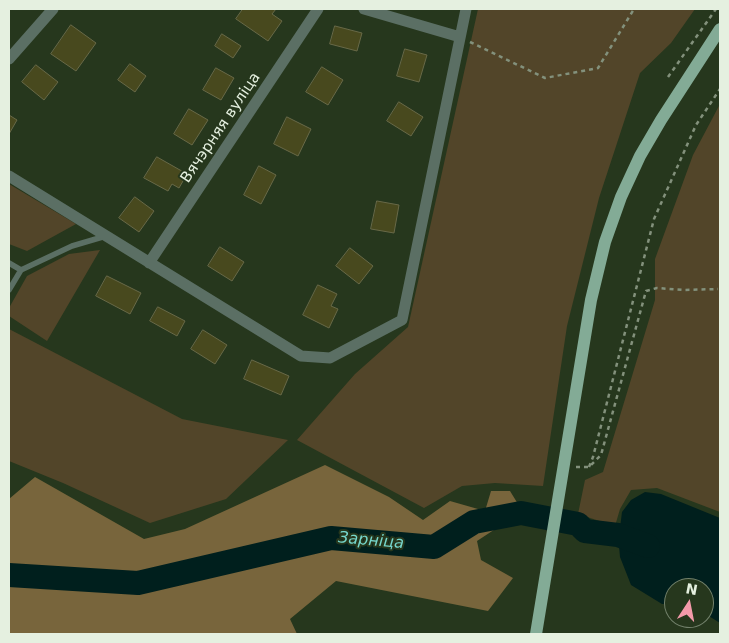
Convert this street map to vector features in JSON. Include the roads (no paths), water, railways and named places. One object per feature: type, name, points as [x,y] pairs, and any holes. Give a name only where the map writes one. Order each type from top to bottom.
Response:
[{"type":"main road","points":[[536,634],[592,300],[605,242],[621,197],[640,156],[720,29]]},
{"type":"street","points":[[9,59],[52,9]]},
{"type":"street","name":"Вячэрняя вуліца","points":[[149,263],[318,9]]},
{"type":"street","points":[[364,9],[460,37]]},
{"type":"street","points":[[9,176],[301,356],[330,358],[402,320],[466,9]]},
{"type":"lane","points":[[9,290],[21,270],[72,246],[106,236]]},
{"type":"lane","points":[[9,263],[21,270]]},
{"type":"water","points":[[645,492],[661,494],[720,518],[720,623],[714,619],[714,578],[664,578],[664,604],[631,585],[620,557],[618,535],[622,512],[631,500]]},
{"type":"waterway","name":"Зарніца","points":[[9,575],[138,583],[331,538],[434,547],[474,522],[521,513],[578,524],[585,531],[618,535],[648,546]]}]
